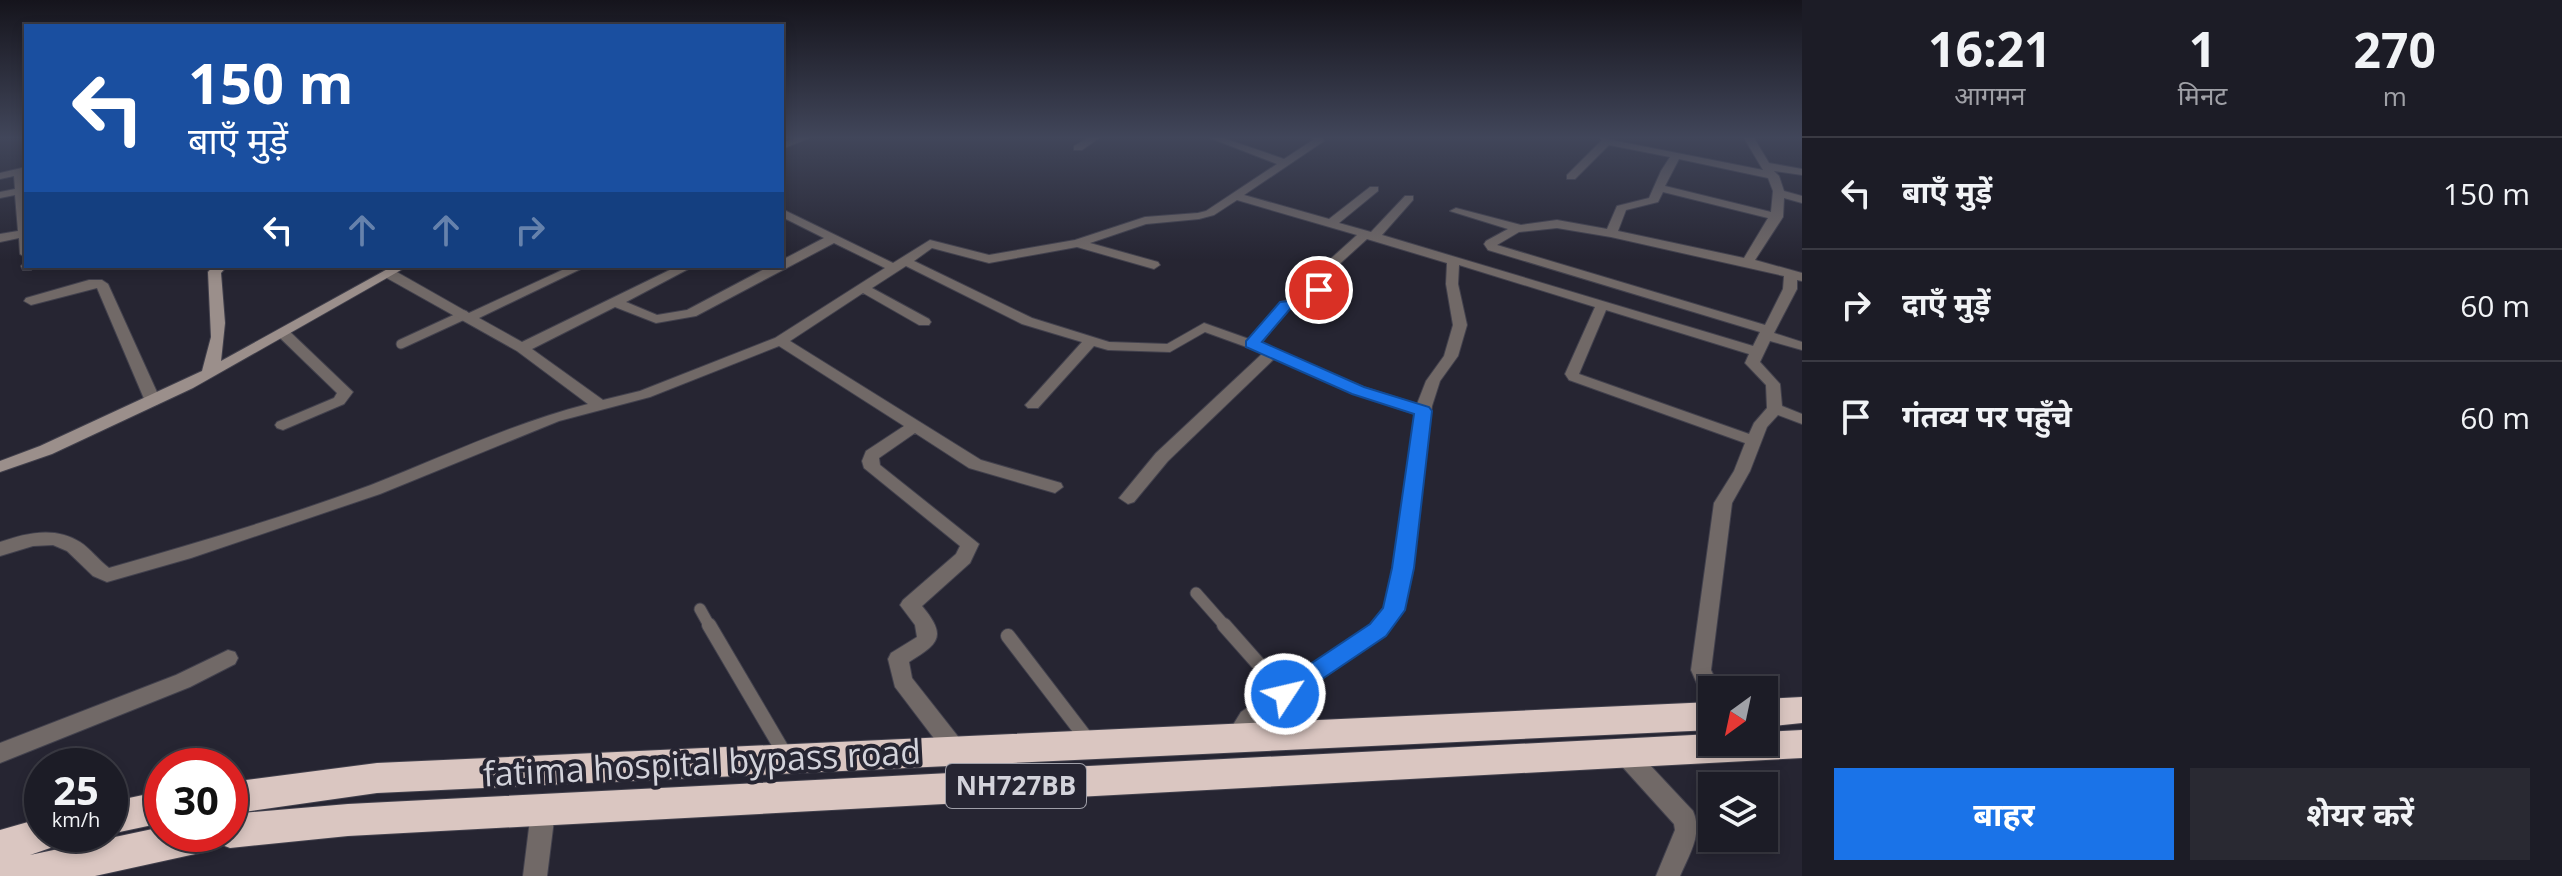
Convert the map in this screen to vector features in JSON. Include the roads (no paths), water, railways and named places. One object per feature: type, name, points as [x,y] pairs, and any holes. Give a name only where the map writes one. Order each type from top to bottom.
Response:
[{"type":"highway","points":[[1778,712],[1802,710]]},
{"type":"highway","name":"fatima hospital bypass road","points":[[248,796],[377,778],[789,762],[956,751],[1698,717]]},
{"type":"highway","name":"fatima hospital bypass road","points":[[1778,744],[1802,744]]},
{"type":"highway","name":"fatima hospital bypass road","points":[[248,829],[348,820],[1626,755],[1698,748]]},
{"type":"highway","points":[[0,847],[24,840]]},
{"type":"highway","points":[[14,876],[67,852]]},
{"type":"street","points":[[0,549],[42,536],[75,546],[102,573],[116,573],[374,490],[553,418],[645,394],[780,341],[865,289],[930,244],[989,259],[1077,243],[1145,221],[1210,213],[1261,179]]},
{"type":"street","points":[[1611,233],[1618,211],[1652,203],[1664,179]]},
{"type":"street","points":[[1747,262],[1777,217],[1779,193],[1775,179]]},
{"type":"street","points":[[0,195],[22,187],[24,213],[24,233],[1,238]]},
{"type":"street","points":[[1659,188],[1777,217]]},
{"type":"street","points":[[1329,225],[1374,189]]},
{"type":"street","points":[[1779,193],[1802,200]]},
{"type":"street","points":[[1235,196],[1757,352]]},
{"type":"street","points":[[1252,344],[1286,305],[1303,305],[1319,292],[1327,268],[1369,236],[1409,198]]},
{"type":"street","points":[[1456,211],[1518,229]]},
{"type":"street","points":[[784,213],[833,238],[1027,321],[1090,342],[1162,349],[1181,343],[1204,327],[1273,352],[1358,390],[1423,411]]},
{"type":"street","points":[[1704,676],[1701,670],[1723,503],[1742,471],[1760,426],[1775,409],[1773,384],[1752,363],[1766,332],[1796,276],[1747,262],[1557,224],[1518,229],[1489,245],[1766,332],[1802,346]]},
{"type":"street","points":[[784,264],[833,238]]},
{"type":"street","points":[[1077,243],[1154,265]]},
{"type":"street","points":[[1236,738],[1249,718],[1378,630],[1394,610],[1403,568],[1423,411],[1433,381],[1451,356],[1460,325],[1452,284],[1453,262],[1445,257]]},
{"type":"street","points":[[208,372],[217,360],[218,291],[214,272],[219,268]]},
{"type":"street","points":[[466,316],[576,268]]},
{"type":"street","points":[[522,348],[684,268]]},
{"type":"street","points":[[615,302],[656,319],[691,313],[777,268]]},
{"type":"street","points":[[0,467],[46,450],[153,401],[396,270],[522,348],[599,405]]},
{"type":"street","points":[[31,301],[89,284],[102,284],[153,401]]},
{"type":"street","points":[[865,289],[924,322]]},
{"type":"street","points":[[1602,305],[1572,374],[1574,377],[1754,441]]},
{"type":"street","points":[[282,332],[345,392],[339,401],[283,425]]},
{"type":"street","points":[[780,341],[975,464],[1055,487]]},
{"type":"street","points":[[1033,405],[1090,342]]},
{"type":"street","points":[[1128,498],[1162,457],[1273,352]]},
{"type":"street","points":[[1775,409],[1802,419]]},
{"type":"street","points":[[914,427],[872,455],[872,468],[970,544],[964,558],[910,605],[925,623],[927,641],[898,659],[902,681],[985,788]]},
{"type":"street","points":[[0,753],[183,681],[228,658]]},
{"type":"street","points":[[1626,755],[1685,819],[1687,830],[1668,876]]},
{"type":"street","points":[[535,876],[543,812]]},
{"type":"lane","points":[[401,344],[466,316]]},
{"type":"lane","points":[[1196,593],[1285,694]]},
{"type":"lane","points":[[700,609],[789,762]]},
{"type":"lane","points":[[1008,636],[1094,747]]}]
